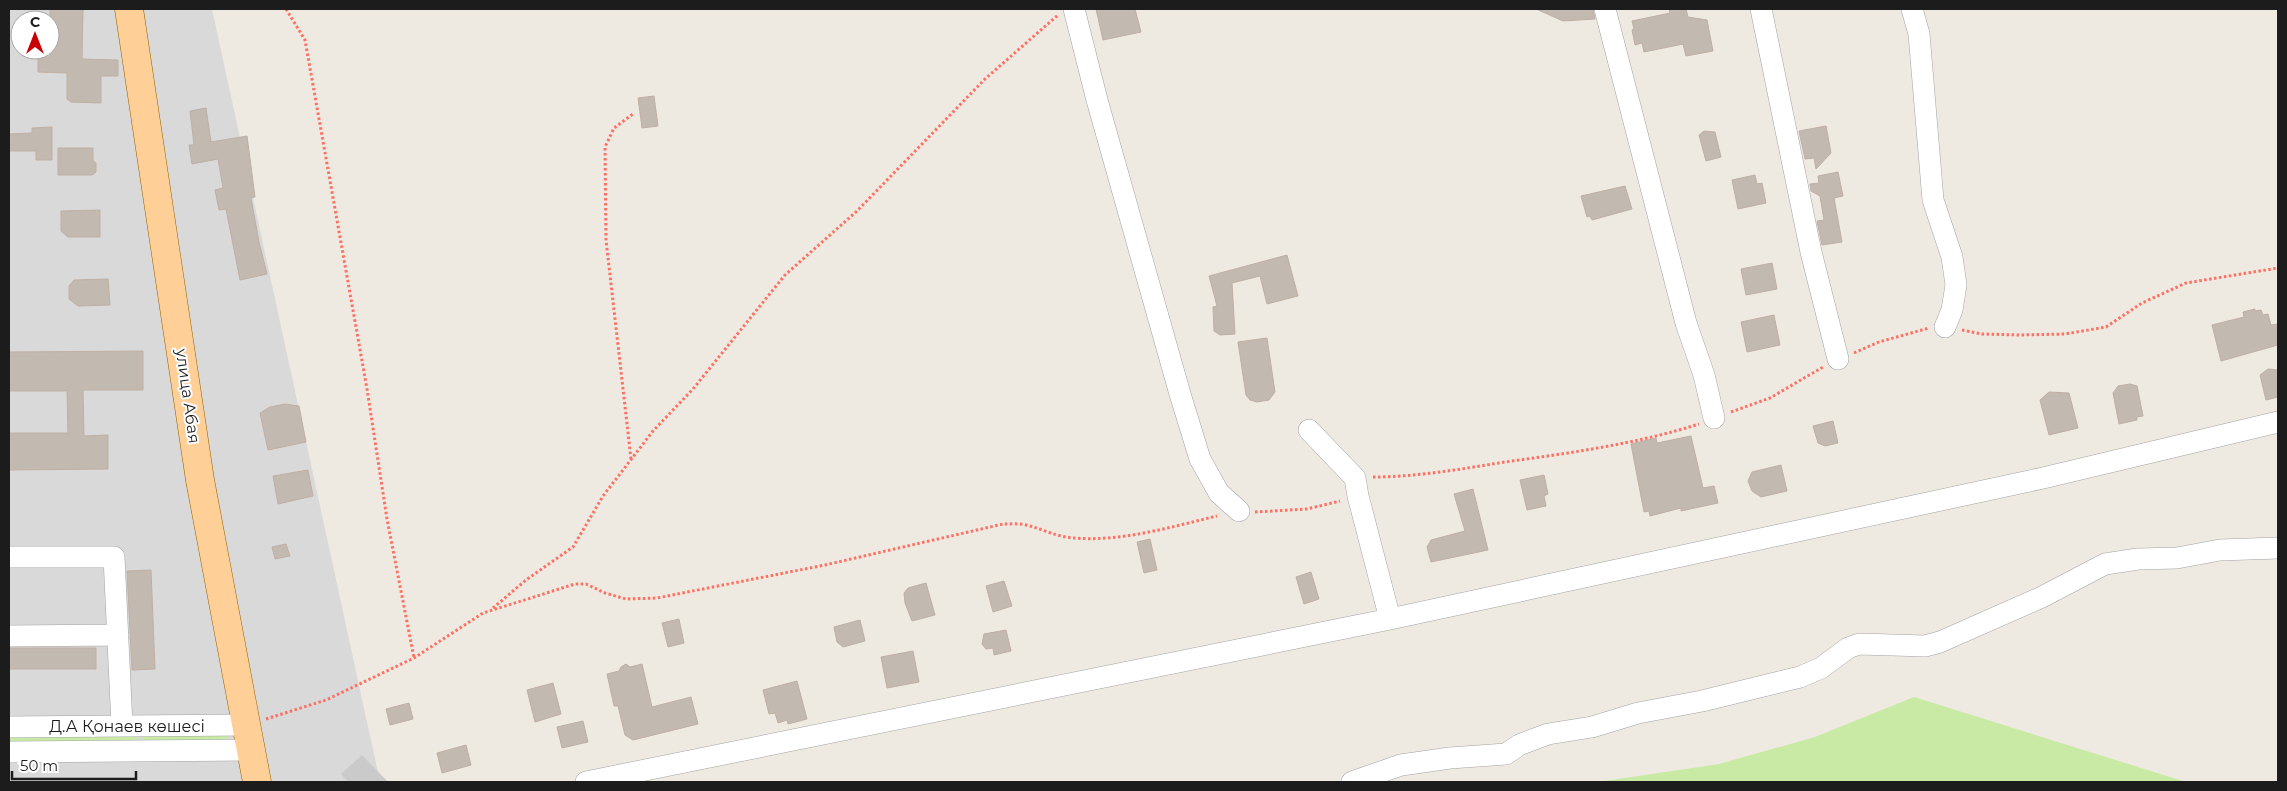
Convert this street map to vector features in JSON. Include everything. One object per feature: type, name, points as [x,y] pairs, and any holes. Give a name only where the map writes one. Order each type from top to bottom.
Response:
[{"type":"main road","name":"улица Абая","points":[[129,9],[200,480],[257,782]]},
{"type":"street","points":[[1074,9],[1100,109],[1200,459],[1219,493],[1239,511]]},
{"type":"street","points":[[1605,9],[1686,323],[1704,375],[1714,418]]},
{"type":"street","points":[[1761,9],[1810,252],[1838,360]]},
{"type":"street","points":[[1912,9],[1919,34],[1933,200],[1952,257],[1956,285],[1952,310],[1945,327]]},
{"type":"street","points":[[586,782],[1390,619],[2043,478],[2278,422]]},
{"type":"street","points":[[1309,430],[1356,487],[1390,619]]},
{"type":"street","points":[[1352,782],[1401,765],[1450,758],[1506,754],[1519,745],[1548,734],[1592,727],[1638,713],[1702,701],[1800,677],[1821,668],[1848,648],[1859,644],[1925,646],[1933,644],[2042,597],[2105,564],[2138,559],[2177,558],[2220,550],[2278,548]]},
{"type":"street","points":[[9,557],[114,557],[122,726]]},
{"type":"street","points":[[9,636],[118,636]]},
{"type":"street","name":"Д.А Қонаев көшесі","points":[[9,727],[122,726],[249,738]]},
{"type":"street","name":"Д.А Қонаев көшесі","points":[[9,752],[249,738]]},
{"type":"path","points":[[286,9],[305,40],[364,370],[387,519],[414,658]]},
{"type":"path","points":[[490,610],[526,580],[573,546],[603,496],[631,459],[653,431],[693,389],[785,275],[857,211],[985,79],[1065,9]]},
{"type":"path","points":[[631,459],[606,240],[605,147],[614,128],[633,114]]},
{"type":"path","points":[[249,738],[414,658],[483,613],[575,584],[586,584],[626,599],[657,598],[825,565],[1003,524],[1028,525],[1048,533],[1073,538],[1102,538],[1160,530],[1239,511],[1285,512],[1307,509],[1356,487],[1404,476],[1547,456],[1667,434],[1770,398],[1838,360],[1897,337],[1933,326],[1982,334],[2065,334],[2106,327],[2142,303],[2186,284],[2278,268]]},
{"type":"shaded area","points":[[9,9],[212,9],[380,782],[9,782]]},
{"type":"shaded area","points":[[362,755],[388,782],[348,782],[341,774]]},
{"type":"green space","points":[[1914,697],[2186,782],[1598,782],[1719,764],[1815,737]]},
{"type":"green space","points":[[228,732],[228,742],[142,742],[141,735]]},
{"type":"green space","points":[[137,734],[137,743],[9,745],[9,735]]},
{"type":"building","points":[[83,9],[82,59],[118,60],[118,76],[101,76],[101,103],[71,102],[67,99],[67,73],[38,72],[38,60],[60,60],[60,10],[50,10]]},
{"type":"building","points":[[1096,9],[1135,9],[1141,32],[1103,40]]},
{"type":"building","points":[[1536,9],[1593,9],[1595,19],[1563,21]]},
{"type":"building","points":[[1669,9],[1686,9],[1688,17],[1707,20],[1713,51],[1686,56],[1683,44],[1644,52],[1642,43],[1635,45],[1632,21],[1670,13]]},
{"type":"building","points":[[654,96],[658,126],[642,128],[638,98]]},
{"type":"building","points":[[206,108],[211,142],[247,136],[255,197],[251,198],[267,274],[240,280],[226,209],[219,210],[215,190],[223,188],[218,159],[192,164],[189,145],[194,145],[190,111]]},
{"type":"building","points":[[1826,126],[1831,153],[1816,169],[1814,158],[1805,159],[1799,131]]},
{"type":"building","points":[[52,127],[52,160],[36,160],[36,151],[9,151],[9,134],[32,133],[32,128]]},
{"type":"building","points":[[1704,131],[1715,132],[1721,157],[1706,161],[1699,135]]},
{"type":"building","points":[[58,148],[93,148],[93,161],[96,163],[96,172],[92,175],[58,175]]},
{"type":"building","points":[[1838,172],[1843,196],[1834,198],[1842,242],[1822,245],[1817,221],[1824,220],[1820,196],[1811,191],[1810,184],[1819,183],[1818,176]]},
{"type":"building","points":[[1755,175],[1757,184],[1762,183],[1766,203],[1738,209],[1732,180]]},
{"type":"building","points":[[1625,186],[1632,209],[1592,220],[1590,216],[1587,217],[1581,196]]},
{"type":"building","points":[[100,210],[100,237],[68,237],[61,231],[61,211]]},
{"type":"building","points":[[1287,255],[1298,296],[1267,304],[1260,276],[1232,283],[1235,334],[1220,335],[1214,331],[1213,307],[1217,306],[1209,276]]},
{"type":"building","points":[[1772,263],[1777,289],[1746,295],[1741,269]]},
{"type":"building","points":[[108,279],[110,305],[78,306],[69,299],[69,286],[74,280]]},
{"type":"building","points":[[2255,309],[2255,311],[2261,310],[2263,315],[2268,314],[2271,325],[2278,324],[2278,345],[2221,361],[2212,325],[2244,317],[2243,312]]},
{"type":"building","points":[[1774,315],[1780,345],[1747,352],[1741,322]]},
{"type":"building","points":[[1267,338],[1275,392],[1269,400],[1257,402],[1250,400],[1246,395],[1238,342]]},
{"type":"building","points":[[143,351],[143,390],[83,390],[84,436],[108,435],[108,469],[9,470],[9,433],[68,433],[67,391],[9,391],[9,352]]},
{"type":"building","points":[[2268,369],[2278,370],[2278,397],[2266,400],[2260,375]]},
{"type":"building","points":[[2130,384],[2137,386],[2143,416],[2137,417],[2137,420],[2119,424],[2113,393],[2118,386]]},
{"type":"building","points":[[2049,392],[2069,393],[2078,428],[2049,435],[2040,400]]},
{"type":"building","points":[[285,404],[299,406],[306,442],[268,450],[260,413],[270,407]]},
{"type":"building","points":[[1833,421],[1838,443],[1825,446],[1818,443],[1813,426]]},
{"type":"building","points":[[1691,436],[1703,488],[1714,486],[1718,503],[1681,511],[1681,508],[1650,516],[1649,511],[1644,512],[1631,444],[1656,438],[1657,443]]},
{"type":"building","points":[[1781,465],[1787,491],[1761,497],[1752,491],[1748,481],[1752,472]]},
{"type":"building","points":[[308,470],[313,496],[278,504],[273,476]]},
{"type":"building","points":[[1544,475],[1548,494],[1544,496],[1546,506],[1527,510],[1520,480]]},
{"type":"building","points":[[1473,489],[1488,550],[1431,562],[1427,547],[1431,540],[1465,531],[1454,494]]},
{"type":"building","points":[[1150,539],[1157,570],[1144,573],[1137,542]]},
{"type":"building","points":[[286,544],[290,556],[275,559],[272,547]]},
{"type":"building","points":[[151,570],[155,669],[132,670],[127,571]]},
{"type":"building","points":[[1311,572],[1319,599],[1304,604],[1296,577]]},
{"type":"building","points":[[1004,581],[1012,606],[993,612],[986,586]]},
{"type":"building","points":[[926,583],[935,615],[912,621],[905,603],[904,593],[908,588]]},
{"type":"building","points":[[679,619],[684,643],[668,647],[662,623]]},
{"type":"building","points":[[860,620],[865,641],[843,647],[837,642],[834,627]]},
{"type":"building","points":[[1006,630],[1011,651],[994,655],[993,648],[986,649],[982,644],[984,634]]},
{"type":"building","points":[[9,648],[96,648],[96,669],[9,669]]},
{"type":"building","points":[[913,651],[919,682],[887,688],[881,657]]},
{"type":"building","points":[[626,664],[630,667],[642,664],[652,707],[691,697],[698,724],[633,740],[625,735],[618,706],[614,706],[607,674],[619,671]]},
{"type":"building","points":[[797,681],[807,719],[788,724],[787,720],[778,723],[775,713],[769,714],[763,690]]},
{"type":"building","points":[[553,683],[561,714],[535,722],[527,690]]},
{"type":"building","points":[[409,703],[413,719],[390,725],[386,709]]},
{"type":"building","points":[[583,721],[588,742],[562,748],[557,727]]},
{"type":"building","points":[[466,745],[471,765],[442,773],[437,753]]}]
